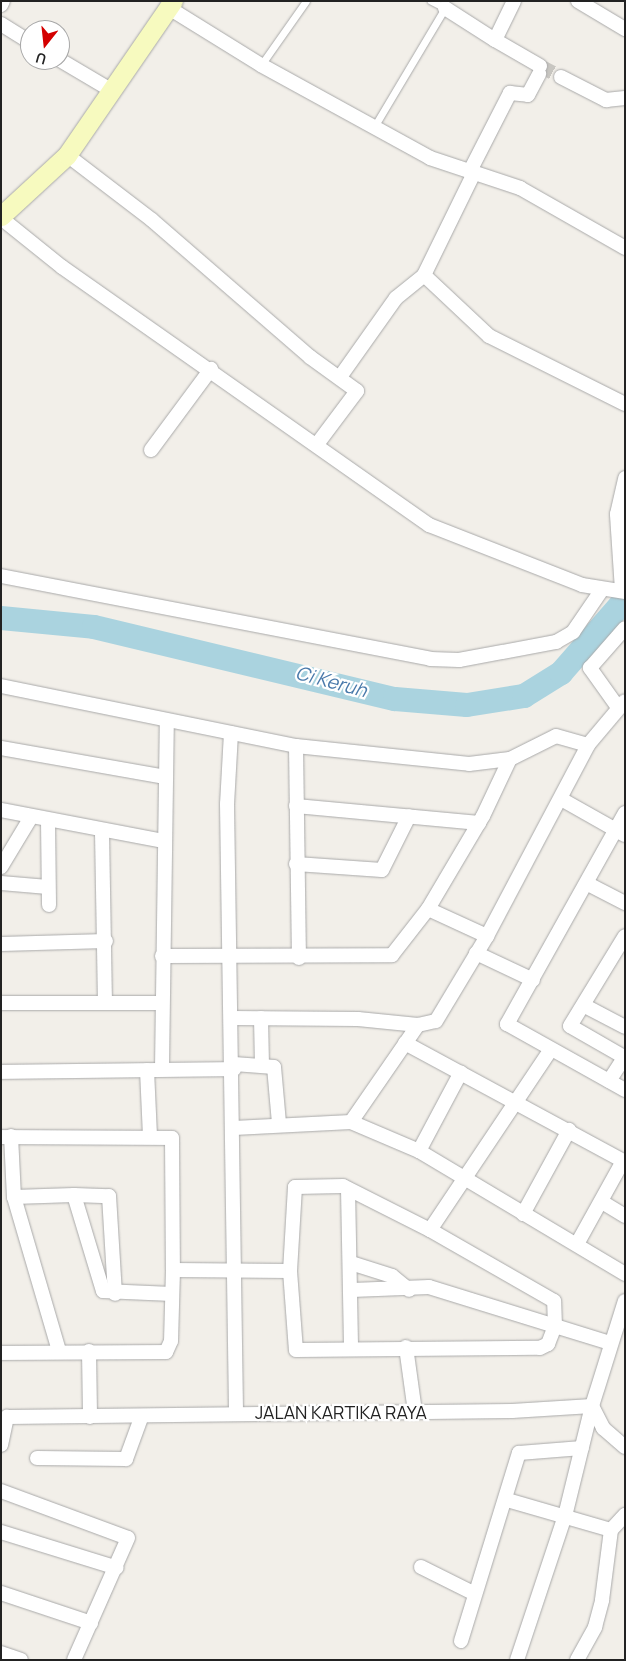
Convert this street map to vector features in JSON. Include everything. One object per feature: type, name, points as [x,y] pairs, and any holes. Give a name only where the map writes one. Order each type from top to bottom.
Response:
[{"type":"main road","points":[[1,217],[67,155],[109,89],[171,5]]},
{"type":"street","points":[[1,5],[3,1]]},
{"type":"street","points":[[495,40],[514,1]]},
{"type":"street","points":[[578,1],[625,28]]},
{"type":"street","points":[[171,5],[261,66],[430,158],[520,188],[625,248]]},
{"type":"street","points":[[340,377],[396,298],[424,275],[510,93],[528,95],[540,70],[445,8]]},
{"type":"street","points":[[1,24],[20,36]]},
{"type":"street","points":[[70,66],[109,89]]},
{"type":"street","points":[[561,77],[606,100],[625,98]]},
{"type":"street","points":[[67,155],[152,220],[310,358],[358,391],[318,443]]},
{"type":"street","points":[[1,217],[62,267],[318,443],[429,525],[601,591],[623,591],[617,514],[625,478]]},
{"type":"street","points":[[424,275],[489,336],[625,404]]},
{"type":"street","points":[[151,450],[211,369]]},
{"type":"street","points":[[1,576],[430,659],[459,660],[556,642],[573,632],[601,591]]},
{"type":"street","points":[[232,1018],[418,1025],[436,1021],[487,936],[588,745],[621,704],[590,668],[625,628]]},
{"type":"street","points":[[1,686],[167,722],[296,746],[468,764],[510,759],[556,736],[588,745]]},
{"type":"street","points":[[162,1068],[162,956],[167,722]]},
{"type":"street","points":[[231,733],[227,804],[234,1066],[232,1270],[236,1413]]},
{"type":"street","points":[[296,746],[296,864],[299,958]]},
{"type":"street","points":[[1,748],[165,777]]},
{"type":"street","points":[[162,956],[299,958],[392,955],[428,909],[479,823],[510,759]]},
{"type":"street","points":[[561,799],[620,832]]},
{"type":"street","points":[[296,806],[479,823]]},
{"type":"street","points":[[1,810],[102,832],[164,840]]},
{"type":"street","points":[[625,813],[620,832],[506,1024],[550,1051],[625,1090]]},
{"type":"street","points":[[296,864],[382,870],[410,816]]},
{"type":"street","points":[[1,866],[31,817]]},
{"type":"street","points":[[48,821],[49,905]]},
{"type":"street","points":[[102,832],[106,941],[105,1003]]},
{"type":"street","points":[[1,883],[48,887]]},
{"type":"street","points":[[588,884],[625,903]]},
{"type":"street","points":[[428,909],[487,936]]},
{"type":"street","points":[[609,1081],[624,1056],[570,1026],[585,1006],[625,936]]},
{"type":"street","points":[[1,944],[106,941]]},
{"type":"street","points":[[476,953],[533,980]]},
{"type":"street","points":[[1,1003],[162,1003]]},
{"type":"street","points":[[585,1006],[625,1027]]},
{"type":"street","points":[[261,1018],[262,1065]]},
{"type":"street","points":[[351,1122],[418,1025]]},
{"type":"street","points":[[405,1043],[461,1072],[514,1104],[569,1130],[624,1161],[578,1244]]},
{"type":"street","points":[[430,1230],[550,1051]]},
{"type":"street","points":[[1,1072],[147,1070],[262,1065],[275,1067],[279,1123]]},
{"type":"street","points":[[147,1070],[150,1136]]},
{"type":"street","points":[[419,1151],[461,1072]]},
{"type":"street","points":[[234,1128],[279,1123],[351,1122],[419,1151],[463,1179],[578,1244],[625,1274]]},
{"type":"street","points":[[523,1214],[569,1130]]},
{"type":"street","points":[[1,1352],[166,1352],[171,1341],[173,1140],[150,1136],[6,1136],[14,1197],[25,1249],[52,1319],[59,1351]]},
{"type":"street","points":[[293,1189],[348,1189],[430,1230],[554,1301],[555,1326],[548,1344],[540,1348],[406,1347],[296,1350],[290,1272],[293,1189]]},
{"type":"street","points":[[348,1189],[352,1290],[350,1349]]},
{"type":"street","points":[[74,1195],[99,1284],[115,1294],[172,1294]]},
{"type":"street","points":[[14,1197],[109,1196],[115,1294]]},
{"type":"street","points":[[602,1202],[625,1216]]},
{"type":"street","points":[[351,1263],[392,1276],[409,1290]]},
{"type":"street","points":[[173,1270],[290,1272]]},
{"type":"street","points":[[352,1290],[409,1290],[429,1287],[610,1344]]},
{"type":"street","points":[[517,1660],[565,1516],[592,1406],[625,1301]]},
{"type":"street","points":[[406,1347],[415,1412]]},
{"type":"street","points":[[89,1351],[90,1418]]},
{"type":"street","points":[[592,1406],[603,1428],[625,1446]]},
{"type":"street","name":"JALAN KARTIKA RAYA","points":[[1,1445],[4,1416],[140,1418],[236,1413],[415,1412],[592,1406]]},
{"type":"street","points":[[37,1458],[126,1459],[140,1418]]},
{"type":"street","points":[[461,1641],[507,1500],[519,1453],[582,1448]]},
{"type":"street","points":[[1,1491],[126,1535],[129,1540],[74,1660]]},
{"type":"street","points":[[507,1500],[611,1530]]},
{"type":"street","points":[[577,1660],[595,1628],[602,1600],[611,1530],[625,1515]]},
{"type":"street","points":[[1,1532],[117,1568]]},
{"type":"street","points":[[421,1567],[475,1594]]},
{"type":"street","points":[[1,1593],[91,1623]]},
{"type":"street","points":[[1,1654],[21,1660]]},
{"type":"lane","points":[[261,66],[306,1]]},
{"type":"lane","points":[[374,127],[445,8],[431,1]]},
{"type":"waterway","name":"Ci Keruh","points":[[1,618],[94,627],[395,699],[467,705],[524,696],[561,673],[625,600]]},
{"type":"tunnel","points":[[539,74],[540,66],[561,77]]}]
